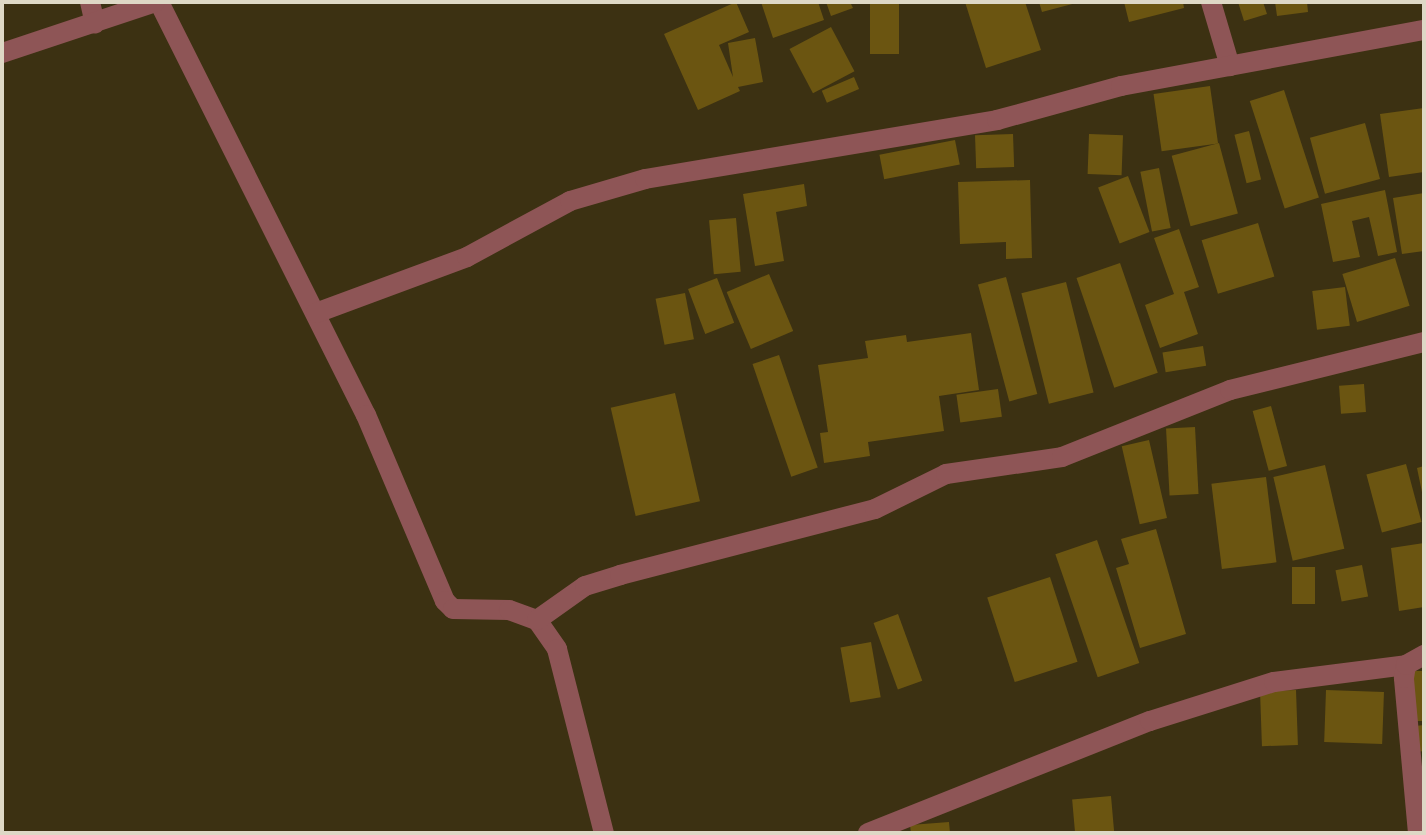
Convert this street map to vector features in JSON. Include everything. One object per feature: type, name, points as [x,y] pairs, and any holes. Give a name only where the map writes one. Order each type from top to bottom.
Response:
[{"type":"street","points":[[90,2],[95,23]]},
{"type":"street","points":[[2,53],[157,2],[285,264],[316,313],[445,601],[453,609],[509,610],[537,620],[557,649],[604,833]]},
{"type":"street","points":[[1211,2],[1230,66]]},
{"type":"street","points":[[316,313],[467,257],[570,201],[645,179],[997,120],[1121,86],[1424,30]]},
{"type":"street","points":[[537,620],[585,586],[620,575],[875,509],[946,474],[1062,457],[1230,390],[1424,342]]},
{"type":"street","points":[[868,833],[1164,716],[1274,682],[1415,660],[1418,833]]},
{"type":"building","points":[[736,2],[749,32],[719,45],[733,77],[728,43],[755,38],[763,82],[738,87],[740,91],[698,110],[664,34]]},
{"type":"building","points":[[761,2],[818,2],[824,20],[773,38]]},
{"type":"building","points":[[826,2],[850,2],[853,8],[831,16]]},
{"type":"building","points":[[870,2],[899,2],[899,54],[870,54]]},
{"type":"building","points":[[965,2],[1025,2],[1041,50],[986,68]]},
{"type":"building","points":[[1039,2],[1076,2],[1076,3],[1042,12]]},
{"type":"building","points":[[1124,2],[1183,2],[1184,8],[1129,22]]},
{"type":"building","points":[[1238,2],[1263,2],[1267,14],[1244,21]]},
{"type":"building","points":[[1275,2],[1307,2],[1308,12],[1277,16]]},
{"type":"building","points":[[831,27],[854,71],[813,93],[790,49]]},
{"type":"building","points":[[854,77],[859,89],[827,103],[822,91]]},
{"type":"building","points":[[1210,86],[1218,143],[1162,151],[1154,94]]},
{"type":"building","points":[[1284,90],[1319,197],[1285,209],[1250,101]]},
{"type":"building","points":[[1424,108],[1424,172],[1389,177],[1380,114]]},
{"type":"building","points":[[1365,123],[1380,179],[1325,194],[1310,138]]},
{"type":"building","points":[[1249,131],[1261,180],[1247,183],[1234,135]]},
{"type":"building","points":[[1013,134],[1014,167],[976,168],[975,135]]},
{"type":"building","points":[[1089,134],[1123,135],[1122,175],[1088,174]]},
{"type":"building","points":[[955,140],[960,165],[884,179],[879,155]]},
{"type":"building","points":[[1219,143],[1238,214],[1191,226],[1172,156]]},
{"type":"building","points":[[1159,168],[1171,228],[1152,232],[1140,172]]},
{"type":"building","points":[[1128,176],[1150,232],[1120,243],[1098,187]]},
{"type":"building","points":[[1030,180],[1032,258],[1006,259],[1006,242],[960,244],[958,182]]},
{"type":"building","points":[[804,184],[807,206],[776,212],[784,261],[755,266],[743,194]]},
{"type":"building","points":[[1385,190],[1397,252],[1378,256],[1369,217],[1352,221],[1360,257],[1333,262],[1321,204]]},
{"type":"building","points":[[1424,193],[1424,251],[1402,254],[1393,198]]},
{"type":"building","points":[[736,218],[741,272],[714,274],[709,220]]},
{"type":"building","points":[[1258,223],[1274,277],[1218,294],[1202,240]]},
{"type":"building","points":[[1179,229],[1199,287],[1184,292],[1198,334],[1160,348],[1145,305],[1174,294],[1154,238]]},
{"type":"building","points":[[1395,258],[1410,306],[1357,322],[1342,274]]},
{"type":"building","points":[[1120,263],[1158,373],[1114,388],[1077,278]]},
{"type":"building","points":[[769,274],[793,331],[751,349],[727,292]]},
{"type":"building","points":[[1006,277],[1037,394],[1009,401],[978,285]]},
{"type":"building","points":[[717,278],[734,323],[705,334],[688,289]]},
{"type":"building","points":[[1066,282],[1094,393],[1049,404],[1021,293]]},
{"type":"building","points":[[1345,287],[1350,326],[1317,330],[1312,291]]},
{"type":"building","points":[[685,293],[694,339],[665,345],[656,299]]},
{"type":"building","points":[[971,333],[979,390],[939,396],[944,431],[868,442],[870,456],[824,463],[820,433],[828,432],[818,365],[868,358],[865,341],[906,335],[907,342]]},
{"type":"building","points":[[1203,346],[1206,366],[1166,372],[1163,352]]},
{"type":"building","points":[[779,355],[818,468],[791,477],[753,364]]},
{"type":"building","points":[[1364,384],[1366,412],[1341,414],[1339,386]]},
{"type":"building","points":[[998,389],[1002,417],[960,423],[956,395]]},
{"type":"building","points":[[675,393],[700,501],[636,516],[611,408]]},
{"type":"building","points":[[1271,406],[1287,466],[1269,471],[1253,411]]},
{"type":"building","points":[[1195,427],[1199,494],[1170,495],[1166,429]]},
{"type":"building","points":[[1149,440],[1167,518],[1140,524],[1122,446]]},
{"type":"building","points":[[1406,464],[1422,522],[1382,533],[1366,475]]},
{"type":"building","points":[[1325,465],[1344,549],[1293,561],[1273,477]]},
{"type":"building","points":[[1424,466],[1424,497],[1423,497],[1417,468]]},
{"type":"building","points":[[1266,477],[1276,562],[1222,569],[1211,484]]},
{"type":"building","points":[[1156,529],[1186,634],[1140,648],[1116,568],[1129,564],[1121,539]]},
{"type":"building","points":[[1097,540],[1139,663],[1098,677],[1055,554]]},
{"type":"building","points":[[1424,543],[1424,607],[1399,611],[1391,548]]},
{"type":"building","points":[[1362,565],[1368,596],[1342,602],[1335,570]]},
{"type":"building","points":[[1292,567],[1315,567],[1315,604],[1292,604]]},
{"type":"building","points":[[1050,577],[1078,662],[1015,682],[987,597]]},
{"type":"building","points":[[898,614],[922,681],[898,690],[874,623]]},
{"type":"building","points":[[871,642],[881,697],[850,703],[840,647]]},
{"type":"building","points":[[1413,671],[1424,671],[1424,721],[1415,721]]},
{"type":"building","points":[[1296,690],[1298,745],[1262,746],[1260,691]]},
{"type":"building","points":[[1326,690],[1384,692],[1382,744],[1324,742]]},
{"type":"building","points":[[1424,725],[1424,751],[1417,752],[1415,726]]},
{"type":"building","points":[[1111,796],[1114,833],[1075,833],[1072,799]]},
{"type":"building","points":[[949,822],[950,833],[911,833],[910,825]]}]
